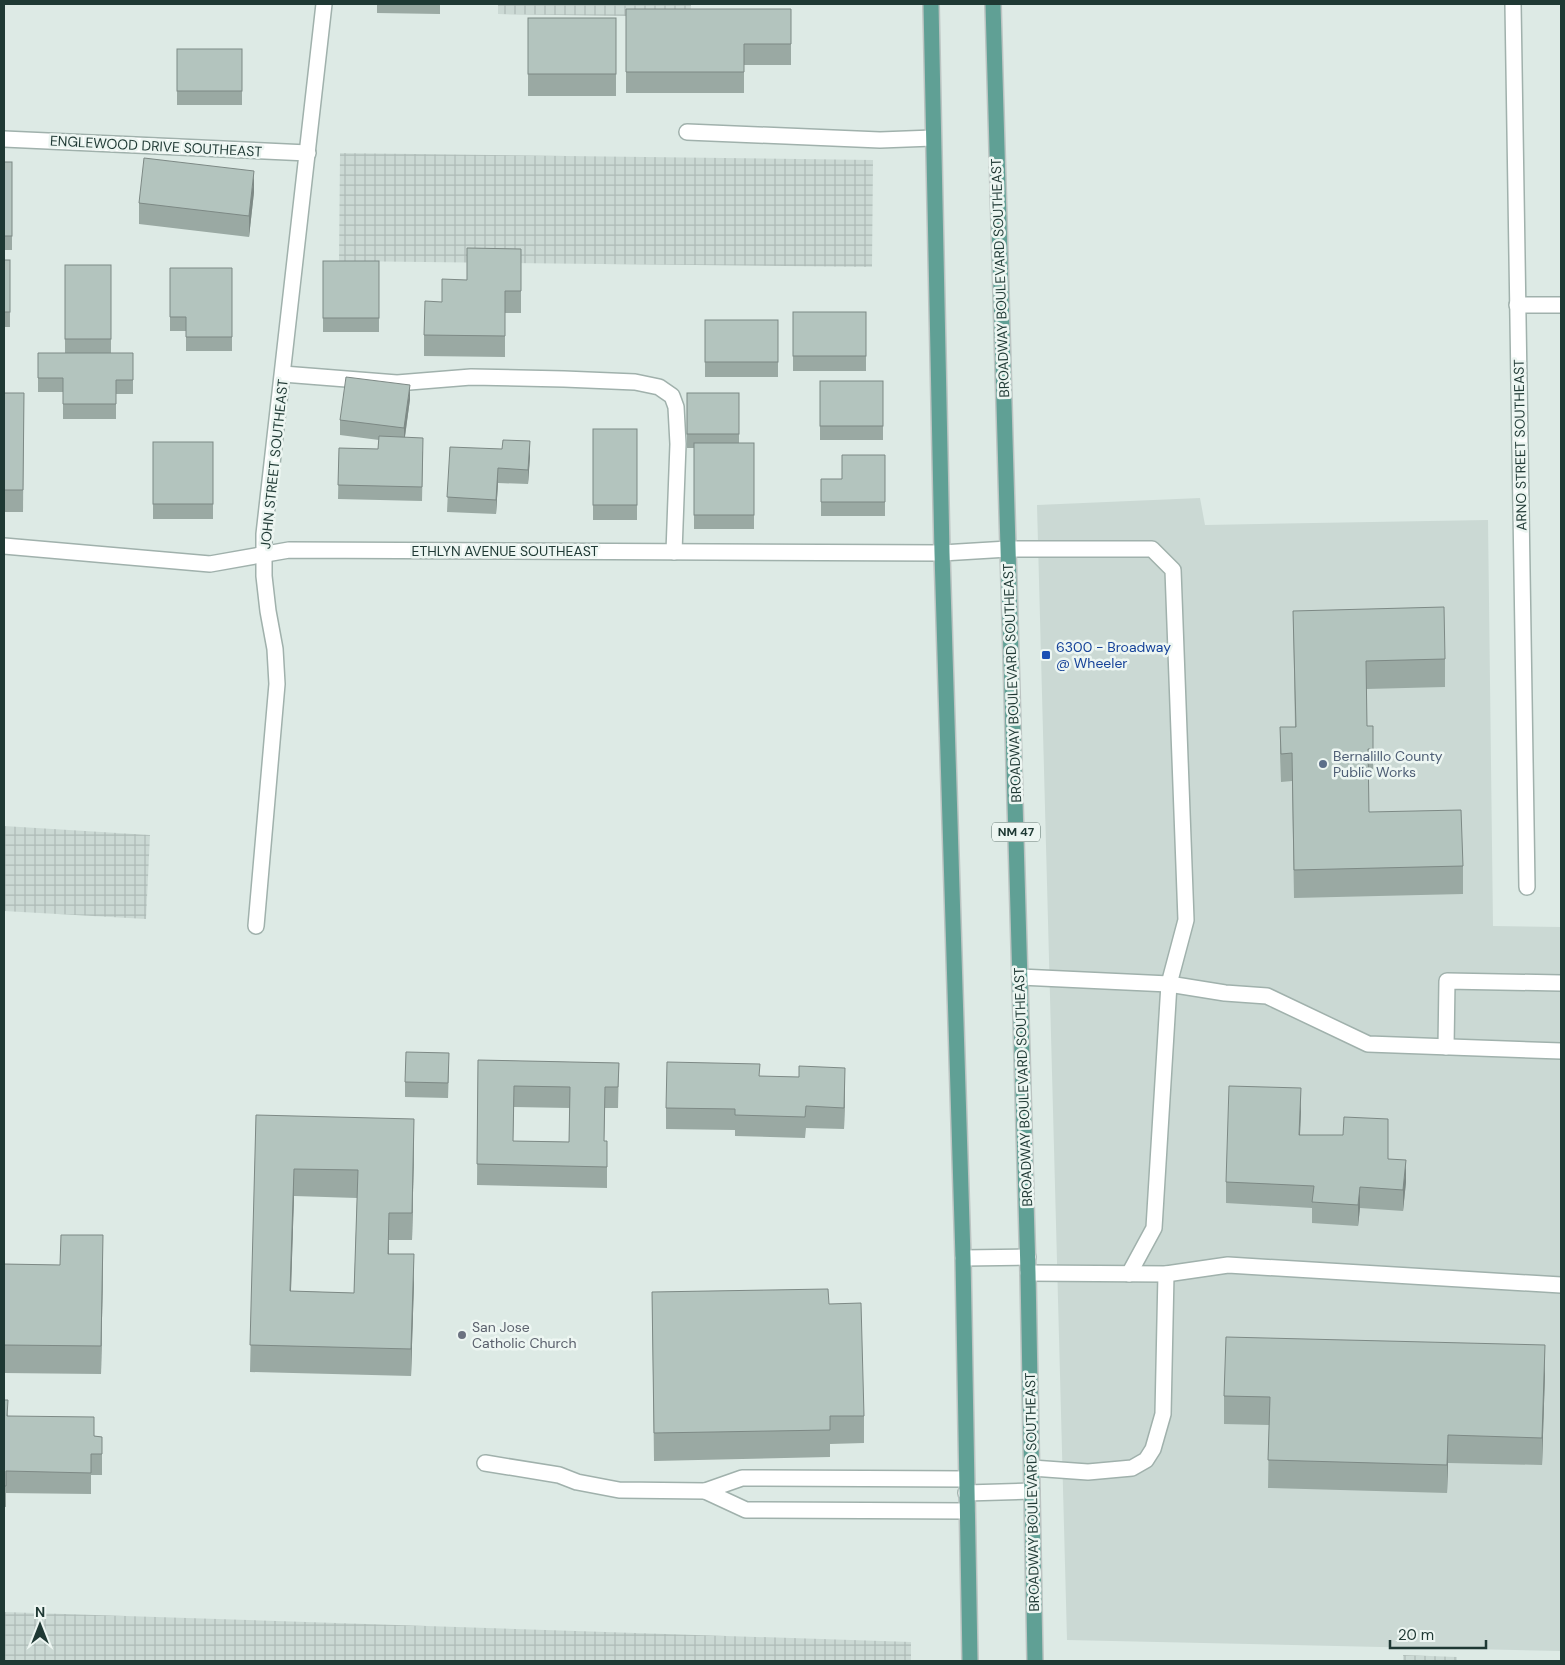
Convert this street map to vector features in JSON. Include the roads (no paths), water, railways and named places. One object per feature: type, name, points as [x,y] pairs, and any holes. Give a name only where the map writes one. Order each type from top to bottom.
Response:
[{"type":"main road","points":[[931,4],[942,553],[963,1258],[970,1661]]},
{"type":"main road","name":"BROADWAY BOULEVARD SOUTHEAST","points":[[993,4],[1028,1257],[1035,1661]]},
{"type":"street","name":"JOHN STREET SOUTHEAST","points":[[256,926],[277,684],[275,649],[264,576],[264,534],[324,4]]},
{"type":"street","name":"ARNO STREET SOUTHEAST","points":[[1513,4],[1527,887]]},
{"type":"street","points":[[687,132],[880,140],[933,138]]},
{"type":"street","name":"ENGLEWOOD DRIVE SOUTHEAST","points":[[4,139],[308,153]]},
{"type":"street","points":[[1518,305],[1561,305]]},
{"type":"street","points":[[283,374],[397,382],[470,377],[564,379],[635,382],[659,387],[672,396],[676,406],[678,444],[674,552]]},
{"type":"street","name":"ETHLYN AVENUE SOUTHEAST","points":[[4,546],[210,564],[289,550],[942,553],[1008,550],[1152,550],[1173,570],[1186,920],[1169,984],[1154,1228],[1129,1274]]},
{"type":"street","points":[[1020,977],[1169,984],[1225,993],[1268,996],[1368,1044],[1561,1051]]},
{"type":"street","points":[[1446,1047],[1447,981],[1561,983]]},
{"type":"street","points":[[963,1258],[1028,1257]]},
{"type":"street","points":[[1028,1273],[1166,1274],[1228,1265],[1561,1285]]},
{"type":"street","points":[[1032,1468],[1088,1472],[1132,1468],[1146,1460],[1153,1449],[1163,1414],[1166,1274]]},
{"type":"street","points":[[485,1463],[559,1475],[577,1482],[619,1490],[705,1491],[742,1478],[966,1486],[1032,1491]]},
{"type":"street","points":[[705,1491],[746,1510],[967,1511]]},
{"type":"place","name":"6300 - Broadway @ Wheeler","points":[[1046,655]]},
{"type":"place","name":"Bernalillo County Public Works","points":[[1323,764]]},
{"type":"place","name":"San Jose Catholic Church","points":[[462,1335]]}]
